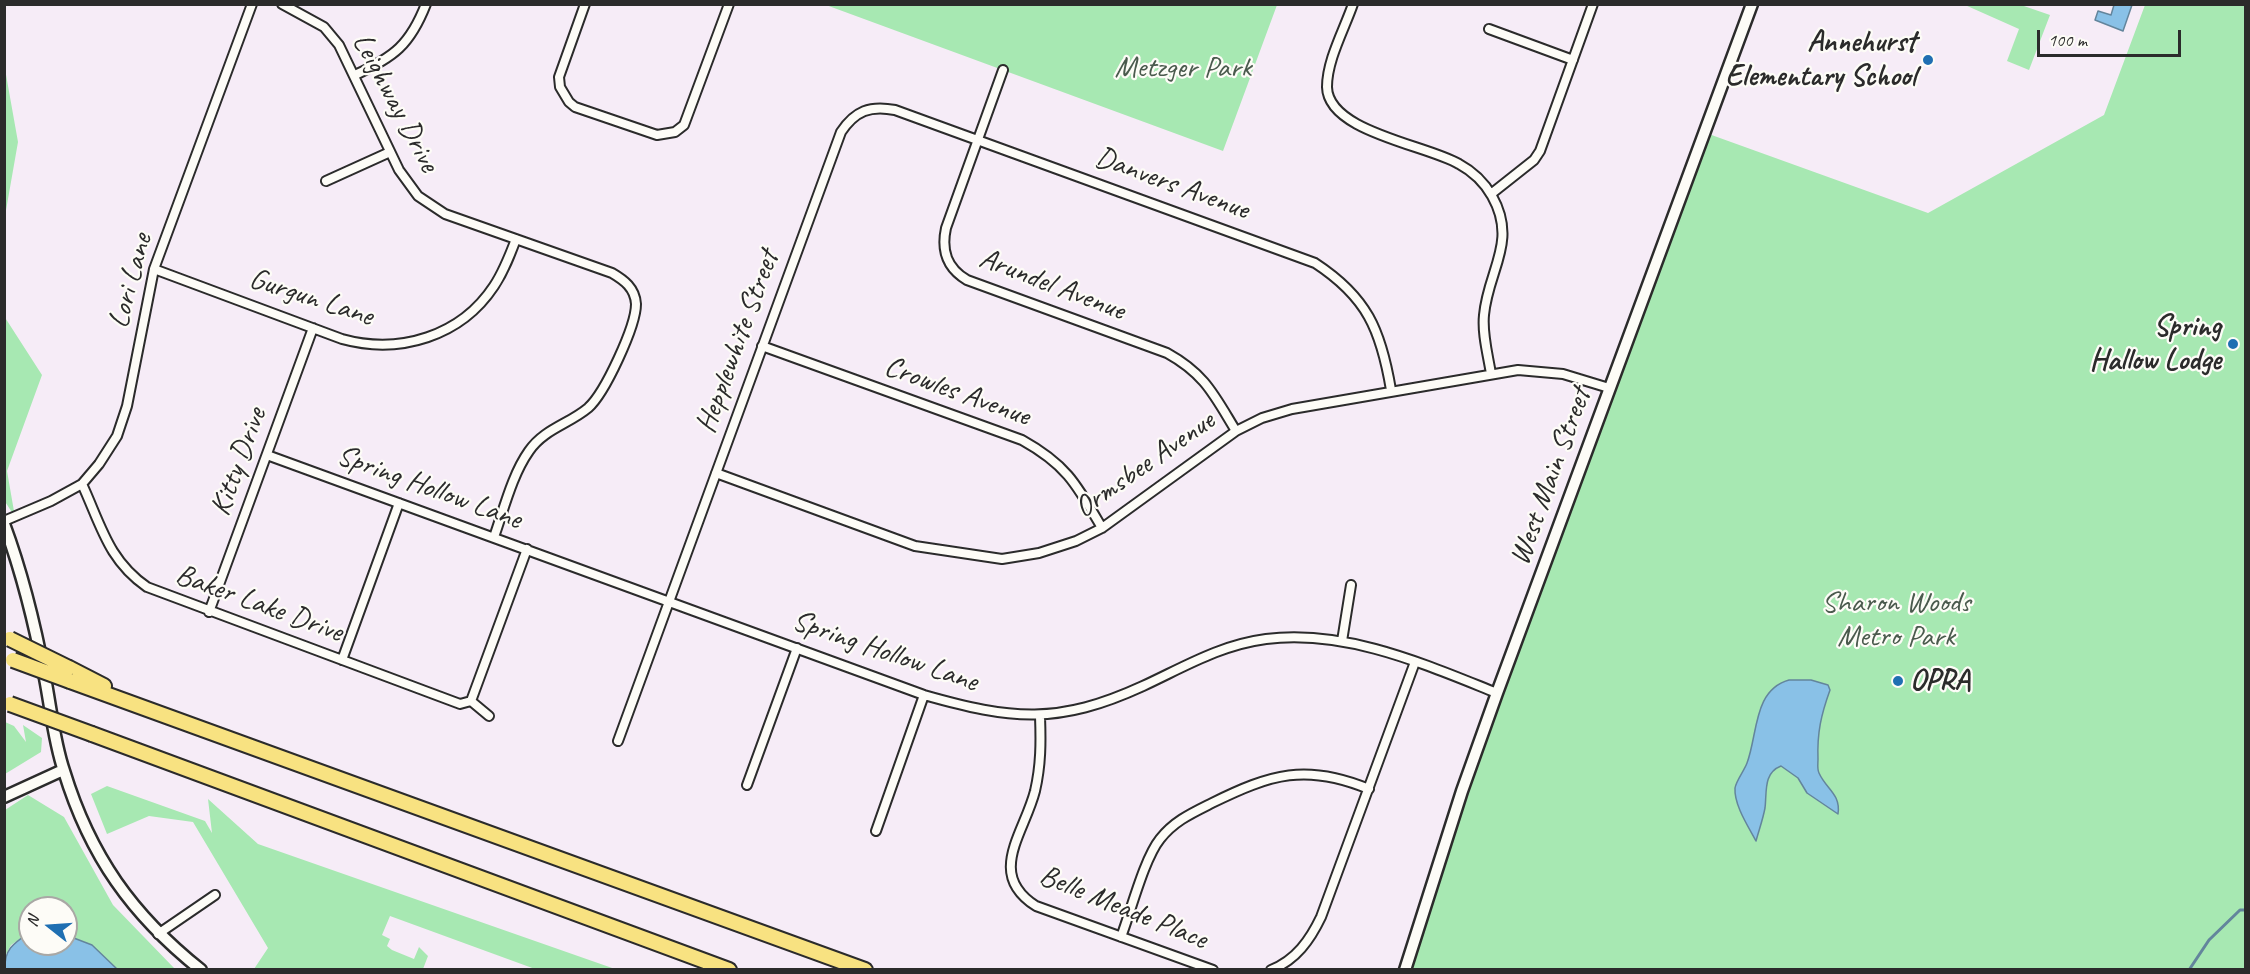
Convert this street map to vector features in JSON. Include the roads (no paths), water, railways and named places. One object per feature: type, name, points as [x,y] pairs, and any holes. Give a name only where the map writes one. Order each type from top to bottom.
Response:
[{"type":"highway","points":[[7,638],[69,675]]},
{"type":"highway","points":[[9,658],[69,675],[162,715],[865,969]]},
{"type":"highway","points":[[7,703],[729,969]]},
{"type":"main road","name":"West Main Street","points":[[1405,969],[1462,792],[1497,693],[1752,4]]},
{"type":"main road","points":[[4,523],[30,603],[63,770],[88,831],[120,890],[158,934],[201,969]]},
{"type":"main road","points":[[4,797],[63,770]]},
{"type":"street","name":"Lori Lane","points":[[4,523],[82,484],[109,451],[123,421],[154,269],[252,4]]},
{"type":"street","name":"Leighway Drive","points":[[282,4],[324,27],[339,45],[390,152],[418,196],[445,214],[612,273],[624,280],[632,291],[636,304],[633,317],[604,388],[589,407],[544,434],[528,452],[494,537]]},
{"type":"street","points":[[355,75],[395,54],[406,44],[426,4]]},
{"type":"street","points":[[585,4],[559,77],[561,87],[569,102],[575,107],[657,135],[675,132],[684,124],[729,4]]},
{"type":"street","points":[[1353,4],[1330,68],[1327,89],[1334,108],[1350,122],[1458,163],[1472,172],[1491,194],[1503,229],[1501,257],[1484,315],[1491,374]]},
{"type":"street","points":[[1491,194],[1534,160],[1550,126],[1593,4]]},
{"type":"street","points":[[1488,29],[1573,60]]},
{"type":"street","name":"Arundel Avenue","points":[[1003,70],[944,238],[946,258],[951,267],[967,280],[1167,353],[1191,366],[1209,386],[1236,431]]},
{"type":"street","name":"Danvers Avenue","points":[[865,109],[880,107],[895,110],[1315,263],[1347,287],[1368,313],[1384,351],[1391,390]]},
{"type":"street","name":"Hepplewhite Street","points":[[618,741],[841,132],[850,118],[865,109]]},
{"type":"street","points":[[326,181],[390,152]]},
{"type":"street","name":"Gurgun Lane","points":[[154,269],[342,339],[370,345],[404,344],[434,335],[457,323],[480,304],[495,284],[516,239]]},
{"type":"street","name":"Kitty Drive","points":[[209,612],[313,328]]},
{"type":"street","name":"Crowles Avenue","points":[[762,346],[1022,440],[1048,454],[1068,473],[1102,528]]},
{"type":"street","name":"Ormsbee Avenue","points":[[716,473],[915,546],[1002,559],[1057,547],[1102,528],[1236,431],[1262,418],[1292,409],[1391,390],[1518,370],[1563,374],[1609,388]]},
{"type":"street","name":"Spring Hollow Lane","points":[[267,455],[924,695],[981,711],[1040,716],[1092,707],[1208,654],[1267,639],[1342,641],[1415,662],[1497,693]]},
{"type":"street","name":"Baker Lake Drive","points":[[82,484],[117,561],[131,576],[165,596],[460,704],[471,701]]},
{"type":"street","points":[[342,660],[399,503]]},
{"type":"street","points":[[489,716],[471,701],[527,549]]},
{"type":"street","points":[[1342,641],[1351,585]]},
{"type":"street","points":[[747,785],[797,648]]},
{"type":"street","points":[[1275,969],[1297,954],[1310,939],[1321,917],[1415,662]]},
{"type":"street","points":[[876,831],[924,695]]},
{"type":"street","name":"Belle Meade Place","points":[[1040,716],[1042,754],[1035,792],[1010,863],[1011,881],[1021,896],[1036,906],[1213,969]]},
{"type":"street","points":[[1121,937],[1158,841],[1183,818],[1254,782],[1276,776],[1326,775],[1369,789]]},
{"type":"street","points":[[158,934],[215,895]]},
{"type":"water","points":[[2114,5],[2132,5],[2123,31],[2095,20],[2098,11],[2111,15]]},
{"type":"water","points":[[1789,680],[1811,680],[1828,685],[1830,690],[1820,724],[1818,771],[1835,796],[1838,814],[1807,793],[1798,778],[1781,766],[1771,773],[1769,778],[1765,808],[1756,841],[1739,808],[1735,788],[1747,763],[1763,703],[1777,685]]},
{"type":"water","points":[[78,940],[92,945],[117,969],[5,969],[6,956],[18,941],[18,956],[78,956]]},
{"type":"waterway","points":[[2189,970],[2209,940],[2240,910],[2246,910]]},
{"type":"place","name":"Annehurst Elementary School","points":[[1928,60]]},
{"type":"place","name":"Spring Hallow Lodge","points":[[2233,344]]},
{"type":"place","name":"OPRA","points":[[1898,681]]},
{"type":"park label","name":"Metzger Park","points":[[1183,68]]},
{"type":"park label","name":"Sharon Woods Metro Park","points":[[1896,620]]}]
